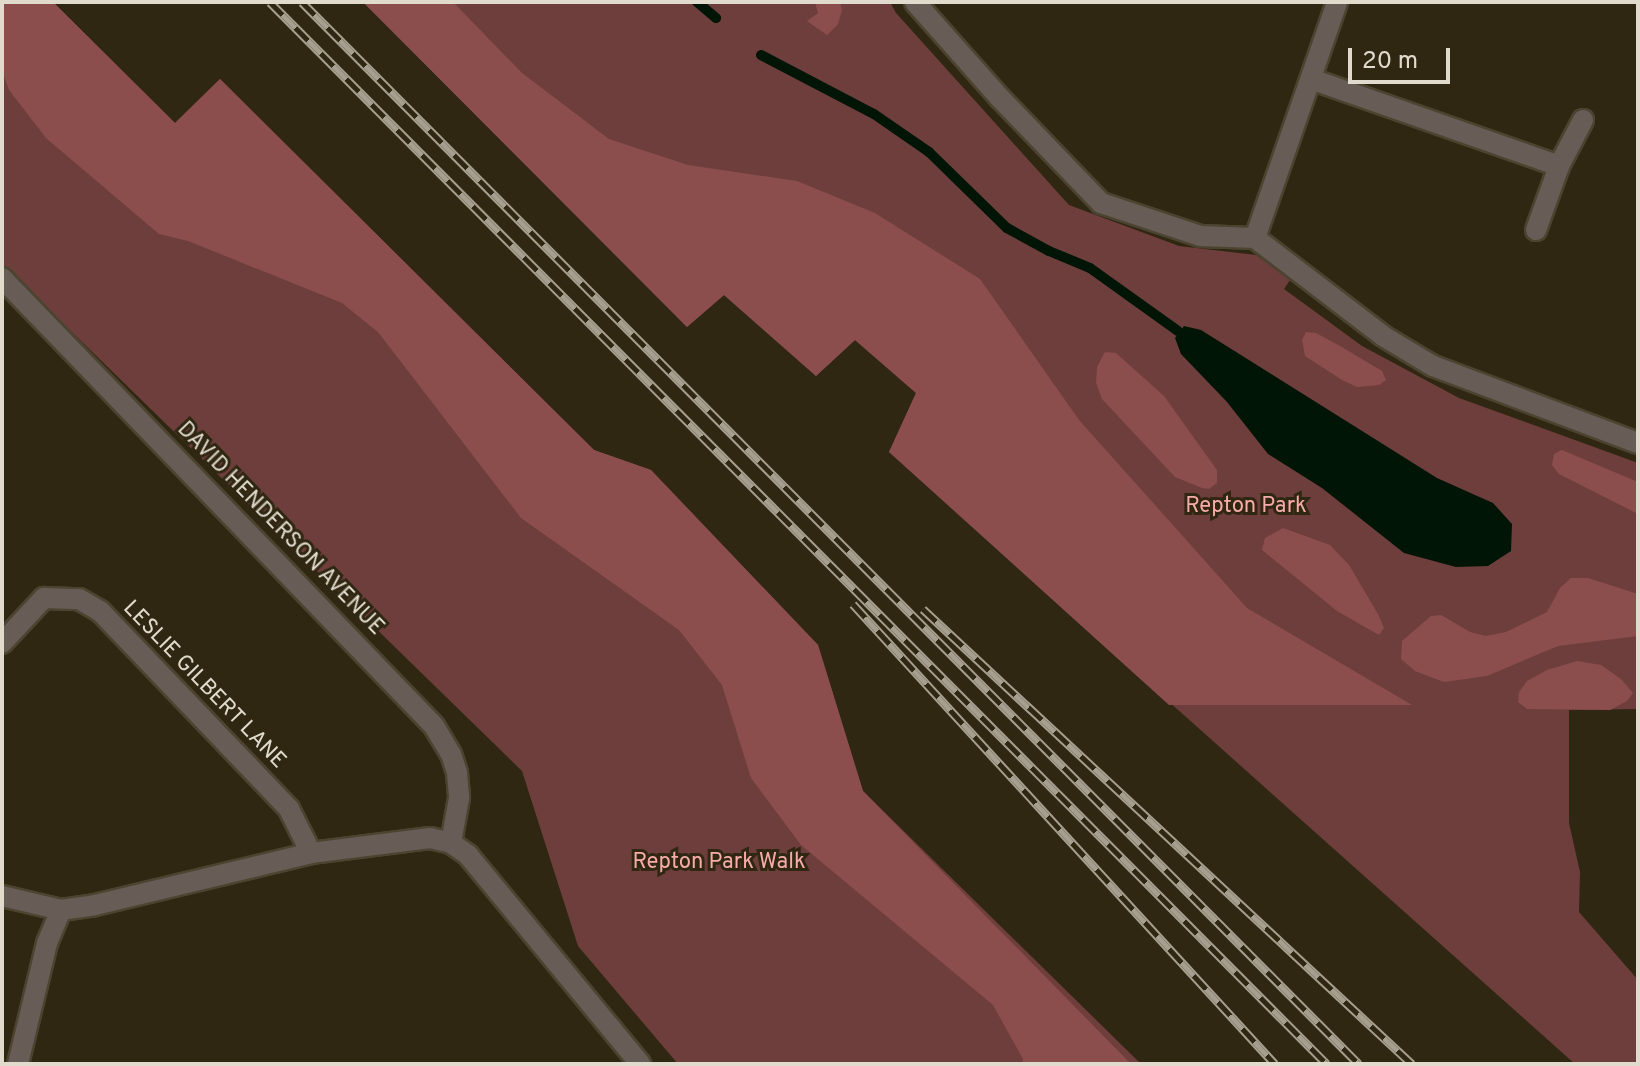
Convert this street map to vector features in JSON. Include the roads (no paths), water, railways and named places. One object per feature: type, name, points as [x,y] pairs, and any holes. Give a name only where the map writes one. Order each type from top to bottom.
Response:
[{"type":"street","points":[[915,2],[1000,98],[1101,203],[1200,236],[1255,238],[1364,322],[1433,366],[1638,443]]},
{"type":"street","points":[[1255,238],[1337,2]]},
{"type":"street","points":[[1311,79],[1559,166]]},
{"type":"street","points":[[1536,230],[1559,166],[1583,120]]},
{"type":"street","name":"DAVID HENDERSON AVENUE","points":[[2,278],[10,299],[434,726],[451,754],[457,773],[459,798],[451,843]]},
{"type":"street","name":"LESLIE GILBERT LANE","points":[[2,643],[44,598],[79,599],[100,611],[289,809],[311,853]]},
{"type":"street","points":[[2,896],[61,910],[115,903],[311,853],[418,838],[451,843],[468,855],[640,1064]]},
{"type":"street","points":[[18,1064],[47,943],[61,910]]},
{"type":"waterway","points":[[697,2],[716,18]]},
{"type":"waterway","points":[[761,55],[874,114],[929,152],[1007,228],[1049,251],[1090,268],[1178,331]]},
{"type":"railway","points":[[270,2],[1327,1064]]},
{"type":"railway","points":[[302,2],[1359,1064]]},
{"type":"railway","points":[[853,604],[1275,1064]]},
{"type":"railway","points":[[923,609],[1412,1064]]},
{"type":"park label","name":"Repton Park","points":[[1246,507]]},
{"type":"park label","name":"Repton Park Walk","points":[[719,863]]}]
